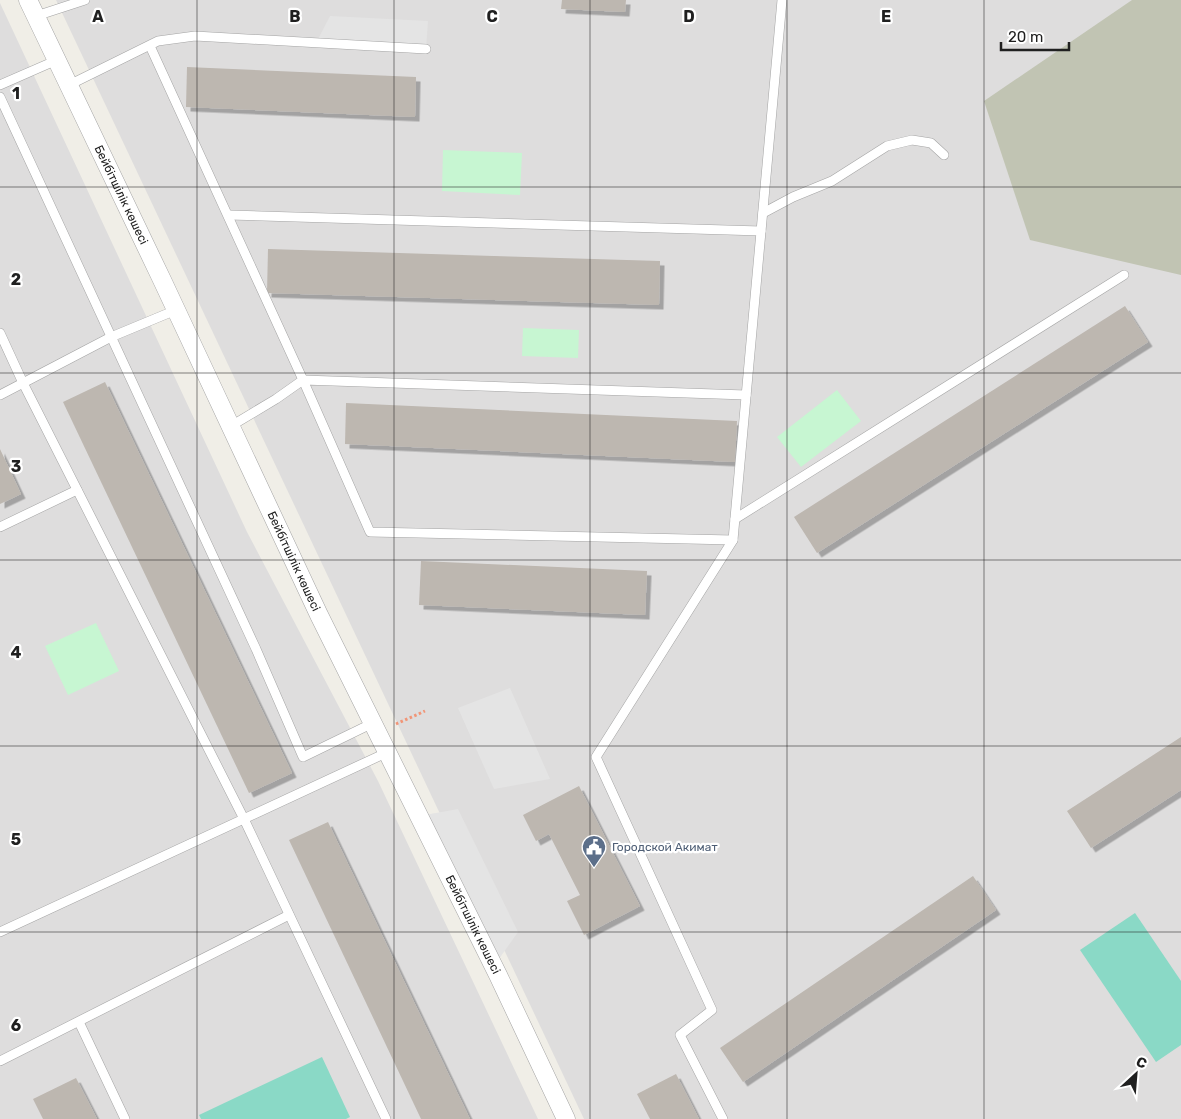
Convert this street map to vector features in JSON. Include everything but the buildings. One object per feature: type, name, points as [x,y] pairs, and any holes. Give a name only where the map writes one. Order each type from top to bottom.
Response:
[{"type":"street","name":"Бейбітшілік көшесі","points":[[28,0],[319,614],[498,975],[566,1119]]},
{"type":"lane","points":[[36,16],[85,0]]},
{"type":"lane","points":[[723,1119],[680,1035],[712,1010],[596,756],[733,540],[782,0]]},
{"type":"lane","points":[[69,85],[158,41],[195,36],[426,49]]},
{"type":"lane","points":[[150,46],[303,380],[370,532],[733,540]]},
{"type":"lane","points":[[0,85],[57,60]]},
{"type":"lane","points":[[0,97],[256,649],[303,757],[373,723]]},
{"type":"lane","points":[[763,213],[793,197],[832,181],[887,146],[912,140],[932,143],[944,156]]},
{"type":"lane","points":[[228,215],[761,231]]},
{"type":"lane","points":[[735,519],[1124,275]]},
{"type":"lane","points":[[0,395],[111,337],[176,310]]},
{"type":"lane","points":[[0,333],[23,383],[244,819],[386,1119]]},
{"type":"lane","points":[[231,426],[303,380],[746,395]]},
{"type":"lane","points":[[0,527],[78,490]]},
{"type":"lane","points":[[0,932],[388,752]]},
{"type":"lane","points":[[0,1061],[289,915]]},
{"type":"lane","points":[[79,1022],[125,1119]]},
{"type":"shaded area","points":[[56,0],[1181,0],[1181,1119],[584,1119]]},
{"type":"shaded area","points":[[1132,0],[1181,0],[1181,275],[1030,240],[984,101]]},
{"type":"shaded area","points":[[0,3],[247,532],[378,781],[538,1119],[0,1119]]},
{"type":"shaded area","points":[[330,16],[428,21],[426,49],[316,43]]},
{"type":"shaded area","points":[[510,688],[550,779],[494,789],[458,708]]},
{"type":"shaded area","points":[[458,809],[518,932],[494,966],[419,816]]},
{"type":"green space","points":[[443,150],[522,153],[520,195],[442,191]]},
{"type":"green space","points":[[523,328],[579,330],[578,358],[522,356]]},
{"type":"green space","points":[[837,390],[861,421],[801,467],[777,437]]},
{"type":"green space","points":[[96,623],[119,671],[68,695],[45,646]]},
{"type":"green space","points":[[1135,913],[1181,981],[1181,1045],[1156,1062],[1080,950]]},
{"type":"green space","points":[[322,1057],[350,1117],[346,1119],[201,1119],[199,1115]]},
{"type":"place","name":"Городской Акимат","points":[[594,868]]}]
